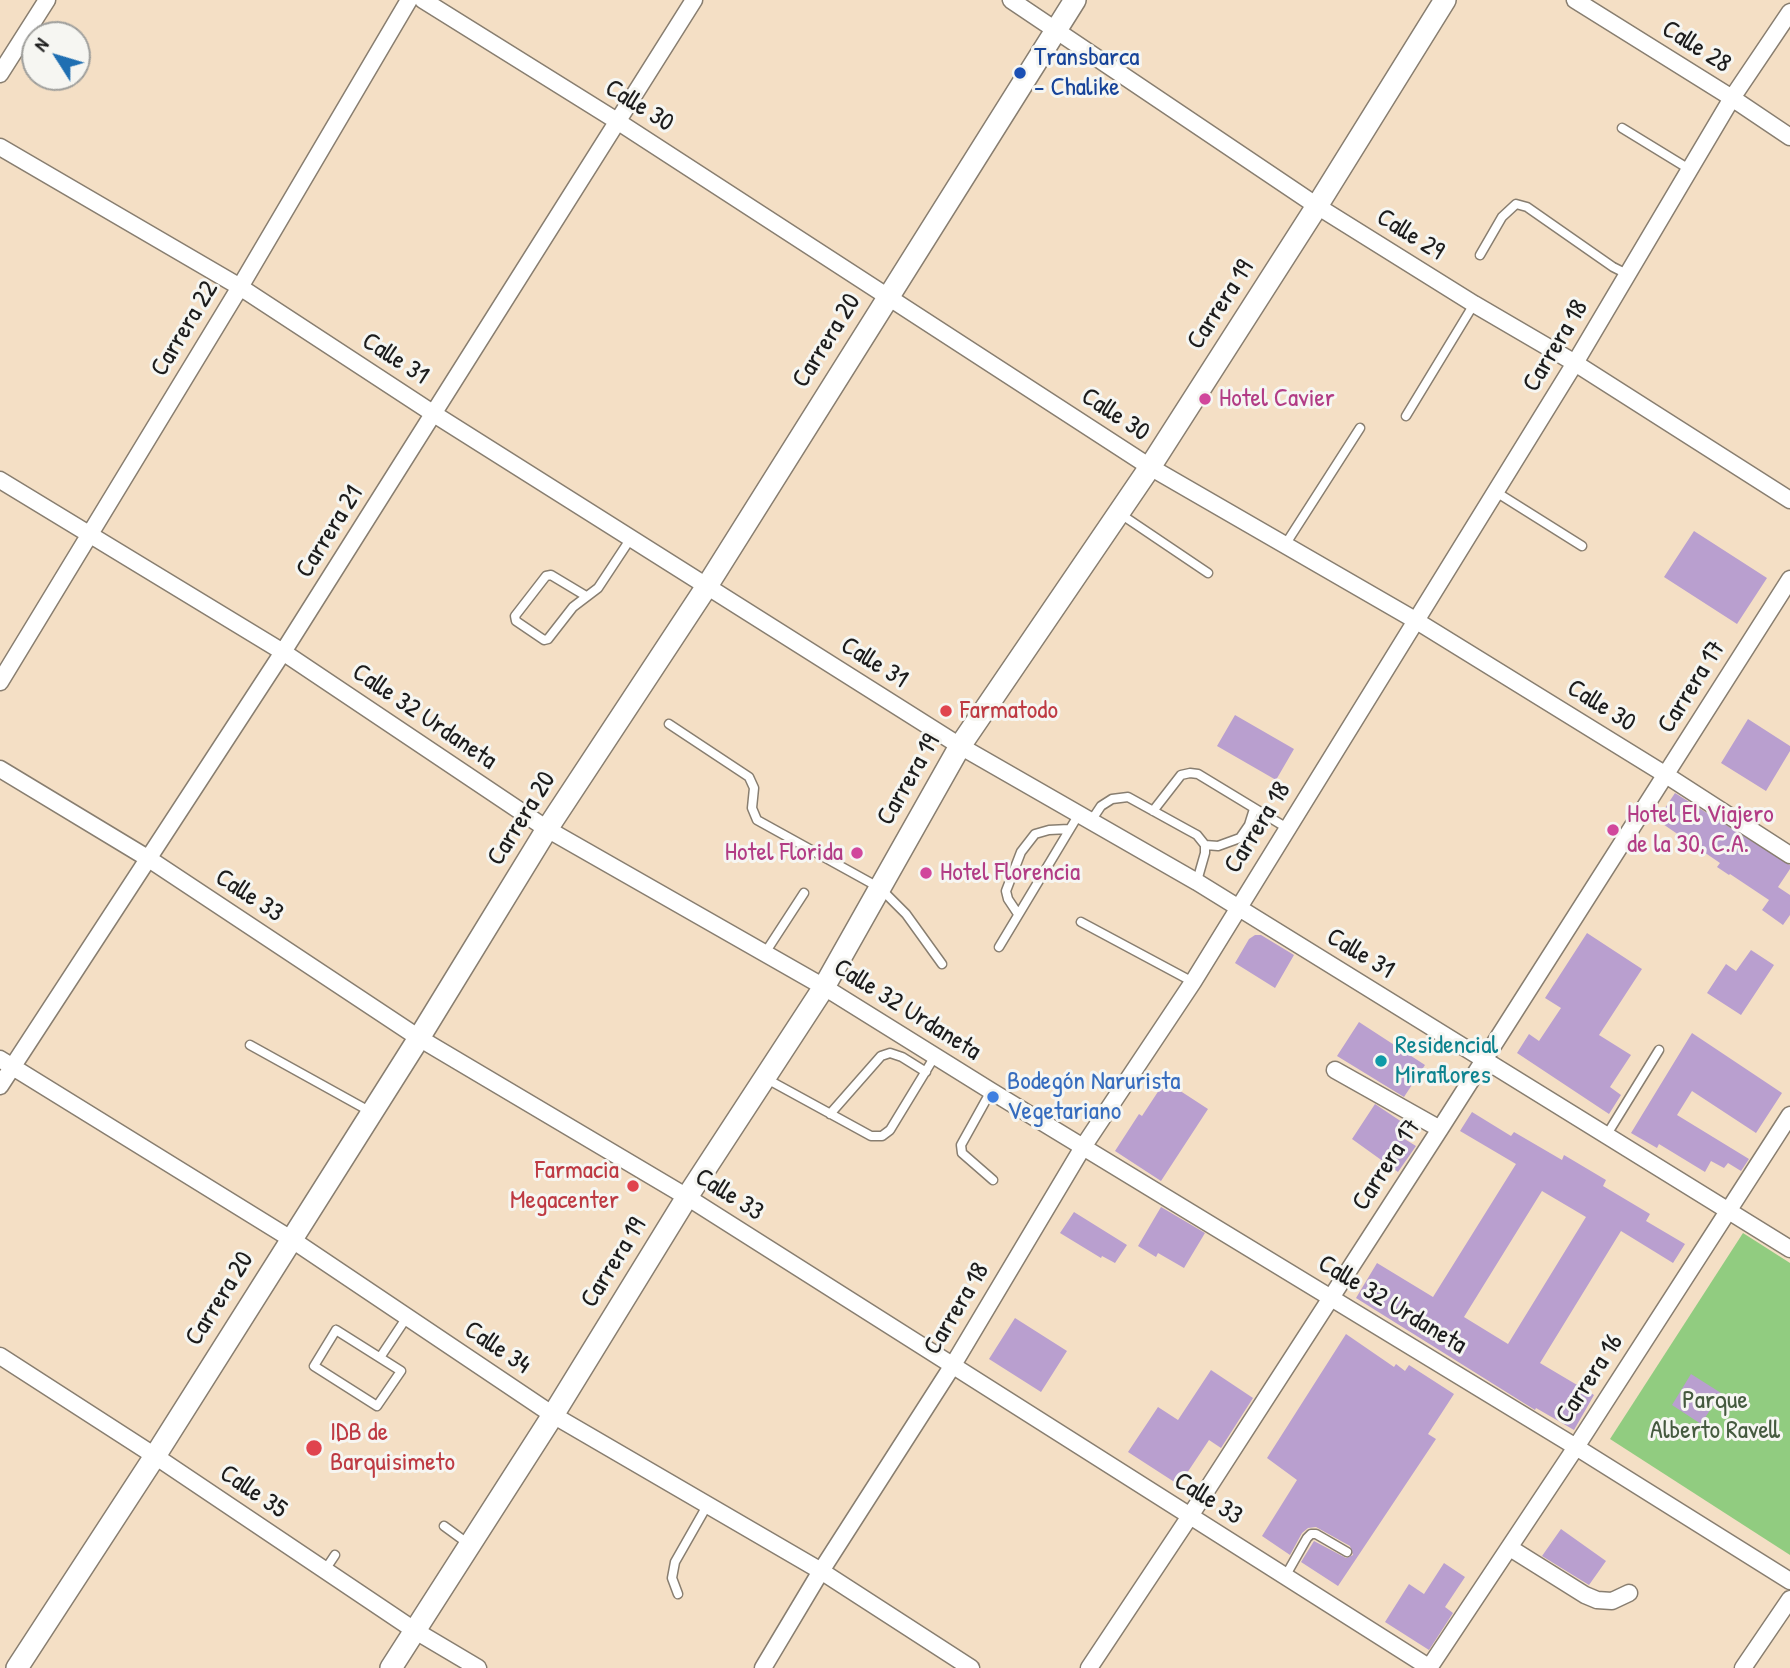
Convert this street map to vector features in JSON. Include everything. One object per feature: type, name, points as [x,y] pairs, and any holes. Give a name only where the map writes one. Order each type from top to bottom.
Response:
[{"type":"street","points":[[0,75],[47,0]]},
{"type":"street","name":"Carrera 22","points":[[0,682],[240,287],[409,0]]},
{"type":"street","name":"Calle 30","points":[[423,0],[889,295],[1150,467],[1415,620],[1790,855]]},
{"type":"street","name":"Carrera 21","points":[[0,1086],[6,1063],[149,859],[283,652],[694,0]]},
{"type":"street","name":"Calle 29","points":[[1011,0],[1317,206],[1474,304],[1576,363],[1790,500]]},
{"type":"street","name":"Carrera 20","points":[[17,1668],[155,1456],[419,1038],[547,829],[707,586],[1075,0]]},
{"type":"street","name":"Carrera 19","points":[[391,1668],[553,1416],[687,1197],[824,986],[960,746],[1150,467],[1445,0]]},
{"type":"street","name":"Calle 28","points":[[1575,0],[1790,137]]},
{"type":"street","name":"Carrera 18","points":[[763,1668],[821,1571],[953,1365],[1083,1147],[1193,982],[1576,363],[1732,98],[1790,12]]},
{"type":"street","name":"Calle 31","points":[[0,147],[240,287],[434,414],[960,746],[1197,882],[1790,1249]]},
{"type":"street","name":"Calle 32 Urdaneta","points":[[0,480],[283,652],[547,829],[824,986],[1790,1581]]},
{"type":"street","name":"Carrera 17","points":[[1089,1668],[1440,1129],[1790,579]]},
{"type":"street","name":"Calle 33","points":[[0,769],[149,859],[419,1038],[687,1197],[1430,1668]]},
{"type":"street","name":"Calle 34","points":[[6,1063],[291,1239],[553,1416],[821,1571],[971,1668]]},
{"type":"street","points":[[1335,1070],[1440,1129]]},
{"type":"street","name":"Carrera 16","points":[[1430,1668],[1790,1115]]},
{"type":"street","name":"Calle 35","points":[[0,1356],[155,1456],[414,1630],[478,1668]]},
{"type":"street","points":[[1510,1548],[1597,1600],[1612,1601],[1629,1593]]},
{"type":"street","points":[[1743,1668],[1790,1599]]},
{"type":"lane","points":[[1622,128],[1689,169]]},
{"type":"lane","points":[[1480,255],[1502,217],[1516,204],[1527,207],[1627,274]]},
{"type":"lane","points":[[1406,416],[1474,304]]},
{"type":"lane","points":[[1285,545],[1360,428]]},
{"type":"lane","points":[[1496,492],[1583,545]]},
{"type":"lane","points":[[1119,513],[1208,573]]},
{"type":"lane","points":[[586,596],[551,576],[546,576],[515,617],[516,621],[544,640],[548,639],[573,607],[598,588],[631,538]]},
{"type":"lane","points":[[669,724],[749,777],[754,788],[752,808],[757,820],[880,888],[906,914],[942,964]]},
{"type":"lane","points":[[1153,811],[1181,775],[1198,774],[1287,828]]},
{"type":"lane","points":[[999,947],[1069,830],[1112,799],[1128,797],[1197,835],[1205,845],[1205,853],[1197,882]]},
{"type":"lane","points":[[1205,845],[1218,846],[1240,838],[1249,825],[1254,809]]},
{"type":"lane","points":[[1018,914],[1006,891],[1021,852],[1035,834],[1049,830],[1069,830]]},
{"type":"lane","points":[[765,953],[804,893]]},
{"type":"lane","points":[[1082,922],[1193,982]]},
{"type":"lane","points":[[250,1045],[371,1112]]},
{"type":"lane","points":[[1606,1136],[1659,1050]]},
{"type":"lane","points":[[830,1114],[881,1056],[890,1054],[902,1057],[926,1072]]},
{"type":"lane","points":[[764,1078],[871,1136],[882,1136],[890,1130],[935,1056]]},
{"type":"lane","points":[[991,1091],[961,1145],[962,1153],[993,1180]]},
{"type":"lane","points":[[381,1356],[407,1317]]},
{"type":"lane","points":[[337,1330],[381,1356],[401,1371],[377,1406],[314,1366],[337,1330]]},
{"type":"lane","points":[[678,1594],[672,1577],[675,1562],[708,1504]]},
{"type":"lane","points":[[444,1527],[470,1545]]},
{"type":"lane","points":[[1286,1575],[1311,1534],[1317,1534],[1347,1552]]},
{"type":"lane","points":[[325,1570],[335,1555]]},
{"type":"green space","name":"Parque Alberto Ravell","points":[[1743,1233],[1790,1263],[1790,1555],[1610,1439]]},
{"type":"building","points":[[1694,531],[1767,578],[1737,624],[1664,577]]},
{"type":"building","points":[[1235,715],[1294,749],[1276,780],[1217,746]]},
{"type":"building","points":[[1748,719],[1790,746],[1790,751],[1766,791],[1721,763]]},
{"type":"building","points":[[1675,793],[1790,865],[1778,887],[1790,895],[1790,915],[1783,925],[1762,910],[1769,900],[1717,867],[1720,863],[1657,820]]},
{"type":"building","points":[[1587,933],[1642,969],[1599,1035],[1631,1055],[1610,1087],[1621,1095],[1609,1114],[1517,1053],[1529,1034],[1539,1041],[1561,1008],[1545,998]]},
{"type":"building","points":[[1261,935],[1294,955],[1275,988],[1235,963],[1249,939]]},
{"type":"building","points":[[1751,950],[1774,965],[1741,1015],[1707,993],[1726,964],[1736,971]]},
{"type":"building","name":"Residencial Miraflores","points":[[1359,1022],[1425,1065],[1404,1097],[1337,1056]]},
{"type":"building","points":[[1692,1033],[1782,1093],[1756,1133],[1692,1091],[1677,1115],[1749,1159],[1741,1171],[1728,1163],[1724,1168],[1711,1161],[1705,1172],[1659,1144],[1657,1148],[1631,1133]]},
{"type":"building","points":[[1165,1081],[1208,1109],[1161,1181],[1115,1151]]},
{"type":"building","points":[[1375,1104],[1405,1124],[1398,1135],[1416,1146],[1398,1172],[1352,1139]]},
{"type":"building","points":[[1472,1112],[1511,1136],[1514,1132],[1562,1160],[1564,1155],[1606,1180],[1603,1186],[1650,1214],[1646,1221],[1685,1244],[1673,1263],[1621,1231],[1540,1363],[1594,1395],[1574,1430],[1536,1408],[1535,1410],[1356,1298],[1377,1263],[1433,1297],[1516,1164],[1460,1131]],"holes":[[[1542,1191],[1586,1217],[1508,1344],[1464,1317]]]},
{"type":"building","points":[[1161,1207],[1205,1233],[1184,1268],[1158,1253],[1156,1257],[1138,1246]]},
{"type":"building","points":[[1074,1212],[1127,1245],[1115,1263],[1102,1256],[1101,1258],[1060,1233]]},
{"type":"building","points":[[1015,1318],[1067,1351],[1041,1392],[989,1359]]},
{"type":"building","points":[[1346,1334],[1394,1367],[1396,1364],[1405,1371],[1409,1365],[1454,1394],[1428,1434],[1436,1439],[1338,1586],[1301,1562],[1314,1541],[1346,1558],[1353,1555],[1350,1546],[1316,1527],[1308,1528],[1302,1533],[1290,1555],[1262,1536],[1297,1480],[1267,1458]]},
{"type":"building","points":[[1211,1370],[1253,1398],[1221,1448],[1209,1440],[1179,1485],[1128,1452],[1158,1407],[1178,1420]]},
{"type":"building","points":[[1691,1374],[1721,1393],[1701,1424],[1672,1405]]},
{"type":"building","points":[[1561,1529],[1606,1561],[1589,1585],[1542,1556]]},
{"type":"building","points":[[1444,1563],[1465,1577],[1445,1607],[1453,1613],[1429,1650],[1385,1622],[1409,1584],[1424,1594]]},
{"type":"place","name":"Transbarca - Chalike","points":[[1020,73]]},
{"type":"place","name":"Hotel Cavier","points":[[1205,399]]},
{"type":"place","name":"Farmatodo","points":[[946,711]]},
{"type":"place","name":"Hotel El Viajero de la 30, C.A.","points":[[1613,830]]},
{"type":"place","name":"Hotel Florida","points":[[857,853]]},
{"type":"place","name":"Hotel Florencia","points":[[926,873]]},
{"type":"place","name":"Residencial Miraflores","points":[[1381,1061]]},
{"type":"place","name":"Bodegón Narurista Vegetariano","points":[[993,1097]]},
{"type":"place","name":"Farmacia Megacenter","points":[[633,1186]]},
{"type":"place","name":"IDB de Barquisimeto","points":[[314,1448]]}]
